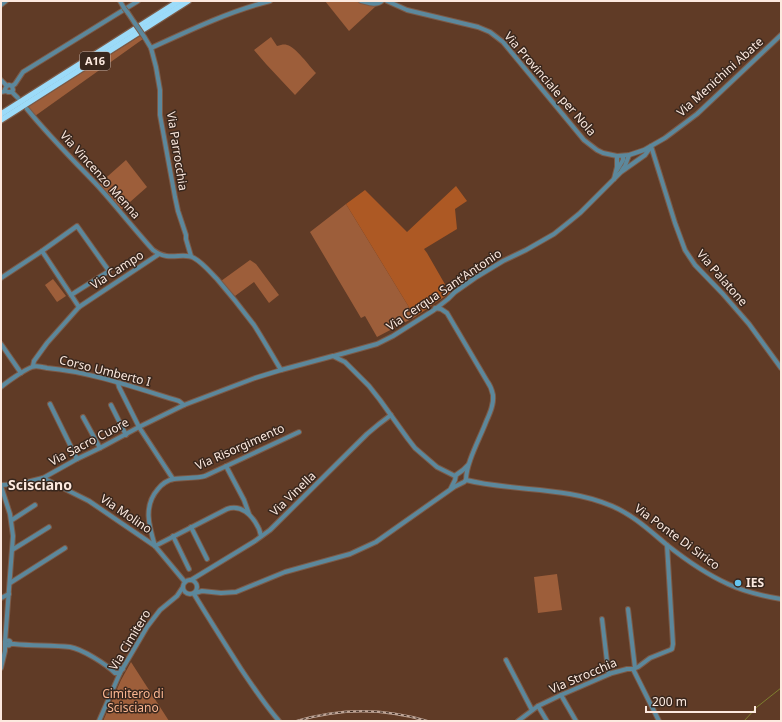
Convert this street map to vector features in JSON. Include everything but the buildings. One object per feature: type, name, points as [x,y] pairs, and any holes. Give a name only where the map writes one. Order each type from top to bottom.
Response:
[{"type":"highway","name":"A16","points":[[1,114],[179,1]]},
{"type":"highway","name":"A16","points":[[1,120],[188,1]]},
{"type":"street","name":"Via Parrocchia","points":[[120,1],[151,48],[160,90],[160,114],[174,197],[191,256]]},
{"type":"street","points":[[1,80],[7,86],[12,86],[23,72],[138,1]]},
{"type":"street","points":[[151,48],[218,19],[270,1]]},
{"type":"street","points":[[361,1],[376,4],[381,3],[382,1]]},
{"type":"street","name":"Via Provinciale per Nola","points":[[387,1],[407,10],[466,23],[490,32],[503,42],[584,140],[596,150],[603,153],[623,156],[644,150],[651,146]]},
{"type":"street","name":"Via Menichini Abate","points":[[651,146],[665,138],[698,114],[781,35]]},
{"type":"street","points":[[6,91],[5,89],[7,86]]},
{"type":"street","points":[[12,86],[12,92]]},
{"type":"street","points":[[1,92],[12,92],[18,98]]},
{"type":"street","name":"Via Vincenzo Menna","points":[[27,109],[98,186],[153,250],[159,254]]},
{"type":"street","name":"Via Cerqua Sant'Antonio","points":[[621,172],[645,155],[651,146]]},
{"type":"street","name":"Via Palatone","points":[[651,146],[685,250],[695,265],[723,294],[748,324],[781,368]]},
{"type":"street","name":"Via Cerqua Sant'Antonio","points":[[281,370],[377,344],[393,336],[444,304],[455,292],[474,278],[554,234],[580,213],[614,180],[625,166],[629,155]]},
{"type":"street","name":"Via Cerqua Sant'Antonio","points":[[614,180],[617,167],[617,156]]},
{"type":"street","name":"Via Cerqua Sant'Antonio","points":[[616,173],[620,167],[623,156]]},
{"type":"street","name":"Via Campo","points":[[42,251],[77,226],[109,271],[71,295]]},
{"type":"street","points":[[1,278],[42,251],[79,307]]},
{"type":"street","name":"Via Campo","points":[[33,366],[34,361],[47,343],[79,307],[159,254],[168,257],[191,256]]},
{"type":"street","points":[[191,256],[203,265],[232,296],[254,325],[281,370]]},
{"type":"street","points":[[441,309],[444,304]]},
{"type":"street","points":[[175,598],[199,591],[236,592],[285,572],[354,553],[376,542],[450,490],[464,482],[469,464],[490,412],[493,402],[493,395],[491,388],[447,313],[444,304]]},
{"type":"street","points":[[436,308],[447,313]]},
{"type":"street","points":[[1,344],[21,374]]},
{"type":"street","points":[[333,356],[345,362],[356,373],[380,400],[408,439],[430,462],[456,476],[458,483],[461,484]]},
{"type":"street","points":[[1,387],[33,366]]},
{"type":"street","name":"Corso Umberto I","points":[[33,366],[83,373],[179,401],[184,406]]},
{"type":"street","name":"Via Sacro Cuore","points":[[1,486],[19,484],[43,478],[139,427],[184,406],[229,387],[281,370]]},
{"type":"street","points":[[118,383],[139,427],[173,479],[161,485],[150,501],[149,521],[154,546],[231,508],[239,508],[247,512],[258,527],[262,536]]},
{"type":"street","points":[[50,404],[78,459]]},
{"type":"street","points":[[111,405],[126,435]]},
{"type":"street","name":"Via Vinella","points":[[191,580],[267,532],[368,434],[391,415]]},
{"type":"street","points":[[83,417],[100,448]]},
{"type":"street","name":"Via Risorgimento","points":[[173,479],[199,478],[205,476],[299,432]]},
{"type":"street","points":[[450,490],[456,476],[469,464]]},
{"type":"street","points":[[226,466],[244,500],[249,515]]},
{"type":"street","name":"Via Ponte Di Sirico","points":[[456,476],[462,472],[466,478],[485,484],[569,493],[601,502],[622,510],[632,516],[667,545],[712,576],[729,585],[754,593],[781,599]]},
{"type":"street","name":"Via Molino","points":[[43,478],[89,502],[154,546],[185,582]]},
{"type":"street","points":[[1,486],[12,520],[13,536],[7,633],[9,643],[5,651],[1,668]]},
{"type":"street","points":[[12,520],[35,505]]},
{"type":"street","points":[[12,550],[49,527]]},
{"type":"street","points":[[258,527],[267,532]]},
{"type":"street","points":[[191,528],[207,559]]},
{"type":"street","points":[[173,536],[189,569]]},
{"type":"street","name":"Via Strocchia","points":[[518,721],[538,706],[561,695],[609,674],[627,669],[634,669],[650,658],[670,650],[673,646],[667,545]]},
{"type":"street","points":[[10,583],[65,548]]},
{"type":"street","points":[[194,593],[198,589],[200,575]]},
{"type":"street","points":[[175,598],[180,593],[185,582],[191,580],[198,586],[213,592]]},
{"type":"street","points":[[183,587],[184,592],[188,594]]},
{"type":"street","points":[[194,593],[259,696],[268,709],[280,721]]},
{"type":"street","points":[[1,598],[9,594]]},
{"type":"street","name":"Via Cimitero","points":[[99,721],[120,673],[148,627],[160,610],[175,598]]},
{"type":"street","points":[[628,609],[634,669],[659,721]]},
{"type":"street","points":[[602,619],[609,674]]},
{"type":"street","points":[[9,643],[71,648],[83,652],[117,674],[120,673]]},
{"type":"street","points":[[506,660],[532,710]]},
{"type":"street","points":[[111,669],[123,669]]},
{"type":"street","points":[[111,669],[115,677],[116,684]]},
{"type":"street","points":[[561,695],[576,721]]},
{"type":"street","points":[[538,706],[547,721]]},
{"type":"green space","points":[[325,1],[356,1],[376,6],[349,31]]},
{"type":"green space","points":[[140,36],[143,39],[35,116],[28,107]]},
{"type":"green space","points":[[271,37],[277,46],[291,46],[316,73],[295,95],[254,50]]},
{"type":"green space","points":[[126,160],[147,187],[121,210],[99,184]]},
{"type":"green space","points":[[346,204],[415,317],[377,337],[365,316],[361,318],[310,232]]},
{"type":"green space","points":[[250,260],[256,264],[279,295],[269,303],[254,282],[235,296],[221,281]]},
{"type":"green space","points":[[53,279],[66,296],[57,302],[45,285]]},
{"type":"green space","points":[[557,574],[562,610],[538,613],[534,577]]},
{"type":"green space","name":"Cimitero di Scisciano","points":[[131,662],[169,721],[103,721],[121,680]]},
{"type":"shaded area","points":[[456,186],[467,201],[455,209],[457,229],[424,249],[450,293],[415,317],[346,204],[365,190],[407,232]]},
{"type":"waterway","points":[[744,721],[757,707],[781,688]]},
{"type":"railway","points":[[297,721],[329,714],[362,711],[395,714],[427,721]]},
{"type":"place","name":"IES","points":[[738,583]]},
{"type":"district","name":"Scisciano","points":[[40,485]]}]
